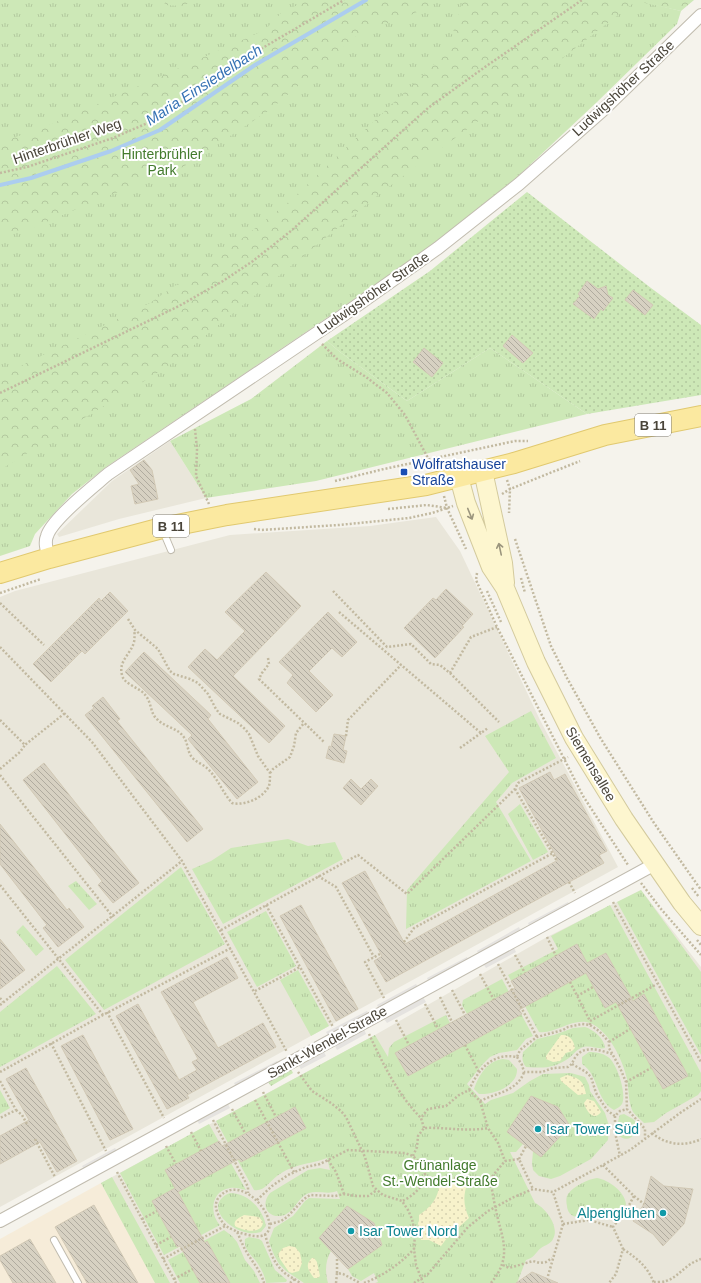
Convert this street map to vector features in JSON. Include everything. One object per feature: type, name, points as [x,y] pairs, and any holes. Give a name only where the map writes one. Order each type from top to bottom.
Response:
[{"type":"main road","name":"B 11","points":[[0,573],[49,558],[162,528],[210,518],[426,484],[482,471],[605,435],[701,416]]},
{"type":"main road","name":"Siemensallee","points":[[482,471],[503,563],[505,588]]},
{"type":"main road","name":"Siemensallee","points":[[459,477],[466,503],[491,567],[505,588],[536,662],[574,738],[602,784],[655,864],[701,926]]},
{"type":"street","name":"Ludwigshöher Straße","points":[[49,558],[46,545],[46,536],[53,524],[108,474],[438,248],[519,184],[603,110],[701,15]]},
{"type":"street","name":"Sankt-Wendel-Straße","points":[[0,1221],[655,864]]},
{"type":"lane","points":[[162,528],[171,550]]},
{"type":"lane","points":[[54,1240],[78,1283]]},
{"type":"path","name":"Hinterbrühler Weg","points":[[0,173],[27,167],[99,143],[157,119],[249,56],[344,0]]},
{"type":"path","points":[[0,393],[179,306],[216,285],[253,261],[292,230],[428,108],[582,0]]},
{"type":"path","points":[[314,334],[323,346],[337,359],[366,377],[387,393],[399,406],[429,460]]},
{"type":"path","points":[[197,414],[195,427],[197,448],[196,476],[210,505],[210,518]]},
{"type":"path","points":[[509,515],[510,489],[541,475],[584,460]]},
{"type":"path","points":[[423,462],[424,466]]},
{"type":"path","points":[[253,528],[261,530],[339,525],[409,518],[447,508],[467,552]]},
{"type":"path","points":[[514,536],[551,646],[567,678],[613,759],[654,823],[701,890]]},
{"type":"path","points":[[520,574],[526,597]]},
{"type":"path","points":[[333,591],[387,647],[411,644],[431,664],[440,665],[450,673],[499,722]]},
{"type":"path","points":[[0,603],[44,645]]},
{"type":"path","points":[[339,612],[481,733]]},
{"type":"path","points":[[128,619],[135,630],[158,649],[170,671],[198,683],[208,694],[220,714],[238,723],[249,734],[258,756],[270,773]]},
{"type":"path","points":[[450,673],[471,637],[497,627]]},
{"type":"path","points":[[135,630],[134,642],[123,661],[121,674],[123,678],[127,683],[136,687],[145,694],[151,704],[151,709],[157,720],[173,728],[184,736],[191,757],[206,767],[232,803],[240,804],[264,793],[268,787],[270,773],[273,769],[290,757],[294,746],[296,733],[304,723]]},
{"type":"path","points":[[0,647],[92,742],[182,861],[255,991],[298,1074],[312,1091],[331,1102],[346,1117],[362,1151],[374,1186],[377,1190],[383,1195],[402,1201],[408,1199],[414,1194],[426,1178],[490,1179]]},
{"type":"path","points":[[268,658],[269,664],[262,672],[259,679],[324,742]]},
{"type":"path","points":[[346,736],[348,720],[401,665]]},
{"type":"path","points":[[0,769],[20,752],[25,745],[65,713]]},
{"type":"path","points":[[0,720],[25,745]]},
{"type":"path","points":[[460,748],[488,728]]},
{"type":"path","points":[[221,930],[358,855],[407,894],[515,789],[518,783],[569,757]]},
{"type":"path","points":[[0,776],[113,917]]},
{"type":"path","points":[[515,789],[557,861]]},
{"type":"path","points":[[404,942],[414,928],[553,853]]},
{"type":"path","points":[[0,1005],[182,861]]},
{"type":"path","points":[[318,876],[336,887],[374,958]]},
{"type":"path","points":[[569,882],[576,894]]},
{"type":"path","points":[[0,885],[102,1015]]},
{"type":"path","points":[[692,888],[701,900]]},
{"type":"path","points":[[613,902],[701,1062]]},
{"type":"path","points":[[266,905],[334,1027]]},
{"type":"path","points":[[547,937],[556,956]]},
{"type":"path","points":[[0,1072],[107,1012],[231,948]]},
{"type":"path","points":[[380,954],[365,962],[384,999]]},
{"type":"path","points":[[515,955],[525,973]]},
{"type":"path","points":[[498,964],[537,1037]]},
{"type":"path","points":[[255,991],[300,966]]},
{"type":"path","points":[[480,974],[494,1000]]},
{"type":"path","points":[[570,982],[590,1020],[590,1025]]},
{"type":"path","points":[[590,1020],[657,984]]},
{"type":"path","points":[[577,996],[593,987]]},
{"type":"path","points":[[452,990],[465,1015]]},
{"type":"path","points":[[440,997],[452,1022]]},
{"type":"path","points":[[0,998],[3,1002]]},
{"type":"path","points":[[425,1004],[438,1029]]},
{"type":"path","points":[[107,1012],[170,1129]]},
{"type":"path","points":[[396,1020],[409,1045]]},
{"type":"path","points":[[517,1057],[520,1050],[537,1037],[563,1030],[568,1027],[582,1024],[590,1025],[600,1031],[609,1042],[609,1048],[626,1082],[628,1109],[645,1129],[646,1138]]},
{"type":"path","points":[[609,1042],[630,1029]]},
{"type":"path","points":[[369,1034],[403,1097],[421,1118],[424,1128]]},
{"type":"path","points":[[51,1043],[176,1283]]},
{"type":"path","points":[[465,1045],[479,1072]]},
{"type":"path","points":[[524,1072],[542,1072],[553,1068],[568,1066],[572,1064],[582,1050],[591,1049],[613,1055]]},
{"type":"path","points":[[421,1118],[428,1109],[446,1106],[459,1095],[468,1090],[479,1072],[485,1065],[495,1058],[509,1055],[517,1057],[524,1072],[522,1078],[511,1089],[480,1101]]},
{"type":"path","points":[[572,1064],[586,1072],[591,1077],[596,1093],[608,1111],[614,1116],[615,1132],[620,1156]]},
{"type":"path","points":[[626,1082],[651,1068]]},
{"type":"path","points":[[0,1081],[16,1110],[22,1115],[28,1126]]},
{"type":"path","points":[[468,1090],[480,1101],[488,1128],[498,1143],[505,1161]]},
{"type":"path","points":[[263,1092],[276,1117]]},
{"type":"path","points":[[414,1283],[431,1270],[468,1227],[482,1215],[514,1197],[533,1190],[553,1192],[603,1166],[620,1156],[701,1099]]},
{"type":"path","points":[[255,1100],[294,1172]]},
{"type":"path","points":[[232,1109],[245,1133]]},
{"type":"path","points":[[614,1116],[628,1109]]},
{"type":"path","points":[[0,1118],[16,1110]]},
{"type":"path","points":[[213,1120],[248,1187],[248,1193]]},
{"type":"path","points":[[413,1156],[417,1147],[418,1136],[424,1128],[441,1127],[474,1131],[488,1128]]},
{"type":"path","points":[[191,1132],[201,1151]]},
{"type":"path","points":[[652,1133],[659,1139],[677,1144],[694,1142],[701,1139]]},
{"type":"path","points":[[35,1139],[61,1188]]},
{"type":"path","points":[[166,1146],[176,1164]]},
{"type":"path","points":[[519,1159],[526,1146]]},
{"type":"path","points":[[256,1200],[280,1180],[294,1172],[328,1160],[338,1153],[348,1150],[405,1153],[413,1156],[420,1163],[426,1178]]},
{"type":"path","points":[[491,1283],[503,1265],[505,1251],[490,1179],[505,1161],[519,1159]]},
{"type":"path","points":[[519,1159],[533,1190]]},
{"type":"path","points":[[328,1160],[336,1172],[344,1194]]},
{"type":"path","points":[[603,1166],[644,1204]]},
{"type":"path","points":[[232,1190],[248,1193],[263,1209],[270,1224],[269,1230],[260,1236],[237,1232],[225,1226],[216,1212],[216,1202],[219,1197],[227,1191],[232,1190]]},
{"type":"path","points":[[270,1224],[287,1217],[304,1199],[310,1195],[336,1196],[344,1194],[368,1196],[377,1190]]},
{"type":"path","points":[[548,1276],[563,1224],[553,1192]]},
{"type":"path","points":[[613,1227],[627,1209],[634,1196]]},
{"type":"path","points":[[402,1201],[412,1219],[416,1265],[422,1283]]},
{"type":"path","points":[[142,1220],[157,1212]]},
{"type":"path","points":[[563,1224],[589,1220],[613,1227],[623,1249],[635,1257],[648,1270],[654,1282],[666,1282],[694,1261],[701,1259]]},
{"type":"path","points":[[164,1259],[225,1226]]},
{"type":"path","points":[[237,1232],[248,1256],[257,1268],[264,1283]]},
{"type":"path","points":[[265,1234],[274,1261],[280,1269],[300,1283]]},
{"type":"path","points":[[156,1245],[171,1237]]},
{"type":"path","points":[[364,1283],[388,1271],[406,1258],[414,1249]]},
{"type":"path","points":[[609,1283],[616,1274],[623,1249]]},
{"type":"path","points":[[336,1283],[338,1257]]},
{"type":"path","points":[[503,1265],[509,1268],[534,1261],[540,1263],[546,1262],[552,1258]]},
{"type":"path","points":[[174,1279],[192,1269]]},
{"type":"path","points":[[337,1273],[343,1274],[360,1283]]},
{"type":"path","points":[[290,1283],[295,1280]]},
{"type":"shaded area","points":[[170,441],[206,498],[119,519],[59,537],[57,534],[112,481]]},
{"type":"shaded area","points":[[436,517],[460,551],[540,720],[618,867],[0,1207],[0,597],[15,591],[230,535],[370,526]]},
{"type":"shaded area","points":[[641,890],[701,967],[701,1283],[156,1283],[101,1183],[375,1035],[547,937]]},
{"type":"shaded area","points":[[568,902],[570,906],[530,928],[528,923]]},
{"type":"shaded area","points":[[519,927],[521,932],[479,955],[477,951]]},
{"type":"shaded area","points":[[514,948],[516,952],[486,968],[484,965]]},
{"type":"shaded area","points":[[467,957],[469,961],[429,983],[427,978]]},
{"type":"shaded area","points":[[416,984],[419,988],[379,1009],[377,1005]]},
{"type":"shaded area","points":[[423,997],[426,1002],[387,1023],[384,1019]]},
{"type":"shaded area","points":[[367,1011],[369,1015],[329,1037],[326,1032]]},
{"type":"shaded area","points":[[364,1029],[366,1034],[337,1050],[335,1046]]},
{"type":"shaded area","points":[[324,1052],[326,1056],[301,1069],[299,1066]]},
{"type":"shaded area","points":[[277,1061],[279,1064],[236,1087],[234,1083]]},
{"type":"shaded area","points":[[228,1104],[230,1108],[199,1124],[197,1120]]},
{"type":"shaded area","points":[[115,1148],[118,1152],[84,1169],[82,1166]]},
{"type":"shaded area","points":[[101,1183],[156,1283],[0,1283],[0,1239]]},
{"type":"green space","name":"Hinterbrühler Park","points":[[0,0],[636,0],[681,11],[677,24],[597,102],[516,178],[434,244],[106,467],[72,494],[35,534],[30,546],[0,556]]},
{"type":"green space","points":[[166,0],[195,0],[182,6],[164,5]]},
{"type":"green space","points":[[309,0],[440,0],[411,15],[360,33],[271,109],[183,167],[100,199],[30,229],[0,233],[0,143],[66,118],[265,30],[282,12]]},
{"type":"green space","points":[[463,0],[694,0],[681,11],[636,1],[537,78],[383,191],[167,367],[0,470],[0,376],[150,303],[231,247],[290,201],[447,52]]},
{"type":"green space","points":[[527,192],[701,325],[701,395],[587,414],[490,348],[407,401],[327,341],[430,271]]},
{"type":"green space","points":[[327,341],[407,401],[490,348],[587,414],[316,481],[206,498],[170,441],[251,399]]},
{"type":"green space","points":[[531,711],[556,758],[512,783],[496,802],[531,861],[406,929],[407,890],[509,772],[485,736]]},
{"type":"green space","points":[[520,804],[548,852],[533,860],[508,814]]},
{"type":"green space","points":[[288,839],[308,846],[335,842],[343,859],[223,924],[192,869],[211,861],[231,848]]},
{"type":"green space","points":[[181,867],[225,944],[104,1010],[65,960]]},
{"type":"green space","points":[[76,881],[97,904],[89,910],[68,886]]},
{"type":"green space","points":[[641,890],[701,972],[701,1055],[617,902]]},
{"type":"green space","points":[[610,905],[701,1073],[701,1091],[698,1095],[666,1113],[654,1122],[644,1123],[633,1112],[629,1100],[627,1079],[622,1063],[613,1045],[601,1030],[594,1025],[586,1022],[580,1022],[551,1031],[539,1032],[508,975],[558,949],[551,936]]},
{"type":"green space","points":[[266,911],[296,966],[257,987],[227,932]]},
{"type":"green space","points":[[23,925],[44,949],[36,956],[16,932]]},
{"type":"green space","points":[[57,966],[96,1014],[0,1067],[0,1012]]},
{"type":"green space","points":[[298,970],[329,1026],[311,1036],[280,980]]},
{"type":"green space","name":"Grünanlage St.-Wendel-Straße","points":[[502,979],[533,1036],[526,1039],[517,1050],[499,1053],[490,1057],[467,1084],[485,1104],[491,1100],[513,1093],[543,1074],[571,1073],[585,1077],[590,1091],[605,1113],[609,1126],[608,1140],[591,1159],[560,1176],[551,1179],[539,1176],[533,1170],[533,1151],[523,1144],[516,1152],[510,1152],[535,1203],[539,1205],[551,1218],[555,1229],[555,1234],[552,1241],[541,1248],[531,1258],[526,1260],[517,1283],[375,1283],[378,1282],[374,1273],[361,1281],[352,1276],[348,1269],[382,1244],[374,1223],[347,1207],[319,1238],[331,1251],[326,1267],[328,1283],[304,1283],[286,1271],[279,1264],[270,1245],[269,1241],[274,1228],[293,1216],[309,1198],[340,1199],[337,1191],[330,1193],[309,1193],[301,1198],[289,1213],[275,1216],[266,1209],[267,1197],[270,1193],[308,1170],[320,1168],[330,1170],[327,1158],[296,1166],[277,1176],[264,1188],[254,1190],[216,1121],[375,1035],[388,1057],[389,1048],[394,1042],[446,1015],[450,1023],[467,1014],[462,1005],[463,1000]]},
{"type":"green space","points":[[585,1027],[598,1035],[603,1041],[605,1048],[584,1047],[563,1062],[553,1066],[538,1068],[526,1067],[522,1056],[523,1052],[537,1039],[573,1028]]},
{"type":"green space","points":[[589,1052],[599,1053],[608,1057],[615,1065],[622,1086],[623,1099],[622,1104],[614,1110],[604,1101],[592,1075],[582,1064],[582,1057]]},
{"type":"green space","points":[[503,1059],[509,1060],[517,1069],[513,1080],[509,1085],[497,1091],[479,1094],[474,1089],[481,1074],[492,1063]]},
{"type":"green space","points":[[291,1069],[293,1073],[271,1086],[268,1082]]},
{"type":"green space","points":[[0,1090],[10,1108],[0,1114]]},
{"type":"green space","points":[[624,1114],[637,1123],[636,1133],[628,1139],[619,1136],[618,1120],[620,1115]]},
{"type":"green space","points":[[209,1124],[246,1190],[230,1188],[219,1193],[213,1209],[216,1220],[220,1225],[164,1255],[120,1173]]},
{"type":"green space","points":[[112,1177],[170,1283],[155,1283],[101,1183]]},
{"type":"green space","points":[[597,1178],[602,1179],[616,1187],[623,1195],[626,1204],[622,1210],[610,1217],[591,1214],[577,1217],[573,1216],[568,1211],[567,1207],[566,1200],[568,1194],[581,1183]]},
{"type":"green space","points":[[230,1193],[249,1199],[258,1208],[262,1214],[266,1226],[261,1232],[252,1233],[242,1231],[233,1227],[225,1220],[220,1213],[218,1206],[221,1199]]},
{"type":"green space","points":[[224,1230],[237,1242],[245,1260],[254,1271],[260,1283],[180,1283],[168,1260]]},
{"type":"green space","points":[[249,1237],[262,1241],[275,1270],[287,1280],[286,1282],[266,1283],[261,1269],[245,1246],[245,1239]]},
{"type":"sand","points":[[561,1035],[566,1035],[571,1038],[574,1042],[575,1048],[566,1053],[560,1061],[553,1062],[546,1059],[546,1056]]},
{"type":"sand","points":[[567,1075],[575,1077],[582,1083],[586,1094],[578,1095],[561,1081],[560,1078]]},
{"type":"sand","points":[[587,1099],[594,1101],[601,1112],[598,1115],[593,1116],[588,1112],[584,1103]]},
{"type":"sand","points":[[439,1182],[468,1182],[464,1200],[469,1218],[447,1238],[441,1246],[429,1240],[421,1240],[418,1223],[419,1215],[434,1202],[438,1192]]},
{"type":"sand","points":[[244,1215],[259,1217],[263,1222],[262,1226],[259,1229],[252,1231],[235,1226],[238,1218]]},
{"type":"sand","points":[[289,1246],[295,1247],[300,1253],[302,1263],[299,1271],[292,1273],[289,1272],[278,1254],[283,1248]]},
{"type":"sand","points":[[312,1258],[314,1258],[317,1262],[320,1276],[318,1278],[314,1278],[308,1268],[308,1263]]},
{"type":"building","points":[[587,281],[598,289],[606,286],[608,295],[613,298],[603,311],[601,309],[594,319],[573,304],[580,296],[578,294]]},
{"type":"building","points":[[633,290],[653,305],[645,315],[625,300]]},
{"type":"building","points":[[512,335],[533,353],[523,363],[503,346]]},
{"type":"building","points":[[424,348],[443,363],[432,377],[413,362]]},
{"type":"building","points":[[144,460],[152,470],[158,499],[135,504],[131,486],[139,484],[130,470]]},
{"type":"building","points":[[266,572],[301,606],[233,676],[285,726],[269,743],[188,667],[205,649],[217,660],[245,631],[225,612]]},
{"type":"building","points":[[446,589],[473,614],[462,626],[464,627],[435,658],[404,628],[433,598],[436,600]]},
{"type":"building","points":[[110,592],[128,611],[85,654],[82,651],[51,682],[33,664],[99,598],[101,601]]},
{"type":"building","points":[[328,612],[357,642],[342,657],[332,648],[309,671],[333,695],[316,712],[287,683],[293,675],[279,662]]},
{"type":"building","points":[[144,652],[211,715],[208,719],[258,782],[237,799],[188,739],[192,735],[125,672]]},
{"type":"building","points":[[103,697],[120,719],[117,721],[203,829],[187,842],[85,715],[94,708],[92,706]]},
{"type":"building","points":[[334,734],[346,736],[343,750],[347,751],[344,763],[326,758],[329,746],[331,747]]},
{"type":"building","points":[[44,763],[139,883],[113,903],[98,885],[102,881],[23,780]]},
{"type":"building","points":[[550,772],[554,780],[565,774],[607,851],[599,855],[604,863],[386,982],[374,961],[382,956],[342,883],[365,871],[405,944],[558,860],[519,788]]},
{"type":"building","points":[[351,779],[361,789],[371,779],[378,786],[361,805],[343,788]]},
{"type":"building","points":[[0,824],[67,910],[69,908],[84,927],[58,947],[43,928],[47,925],[0,864]]},
{"type":"building","points":[[301,905],[358,1009],[336,1021],[280,916]]},
{"type":"building","points":[[0,939],[25,970],[0,989]]},
{"type":"building","points":[[577,944],[587,963],[606,953],[633,1001],[644,994],[688,1076],[663,1089],[616,1002],[605,1008],[586,973],[519,1010],[522,1014],[408,1076],[395,1053],[515,988],[511,981]]},
{"type":"building","points":[[227,957],[238,978],[193,1002],[218,1048],[263,1023],[276,1047],[187,1095],[189,1098],[167,1109],[116,1016],[138,1004],[179,1080],[197,1070],[192,1062],[198,1059],[161,992]]},
{"type":"building","points":[[83,1035],[133,1129],[110,1140],[61,1046]]},
{"type":"building","points":[[26,1068],[77,1161],[57,1172],[40,1142],[0,1164],[0,1136],[29,1120],[6,1079]]},
{"type":"building","name":"Isar Tower Süd","points":[[531,1096],[558,1107],[570,1126],[541,1157],[507,1132]]},
{"type":"building","points":[[295,1107],[306,1128],[241,1162],[239,1159],[178,1192],[205,1243],[207,1241],[230,1283],[200,1283],[180,1246],[177,1247],[152,1201],[175,1188],[165,1170],[219,1141],[222,1146]]},
{"type":"building","name":"Alpenglühen","points":[[651,1176],[664,1186],[693,1189],[684,1224],[663,1246],[653,1234],[633,1221],[644,1204]]},
{"type":"building","points":[[94,1205],[138,1283],[87,1283],[55,1227]]},
{"type":"building","name":"Isar Tower Nord","points":[[347,1206],[374,1223],[382,1245],[348,1269],[319,1238]]},
{"type":"building","points":[[30,1239],[56,1283],[13,1283],[0,1260],[0,1256]]},
{"type":"building","points":[[532,1272],[558,1283],[516,1283]]},
{"type":"waterway","name":"Maria Einsiedelbach","points":[[0,185],[31,178],[111,151],[160,130],[255,65],[366,0]]},
{"type":"place","name":"Wolfratshauser Straße","points":[[404,472]]},
{"type":"place","name":"Isar Tower Süd","points":[[538,1129]]},
{"type":"place","name":"Alpenglühen","points":[[663,1213]]},
{"type":"place","name":"Isar Tower Nord","points":[[351,1231]]}]
